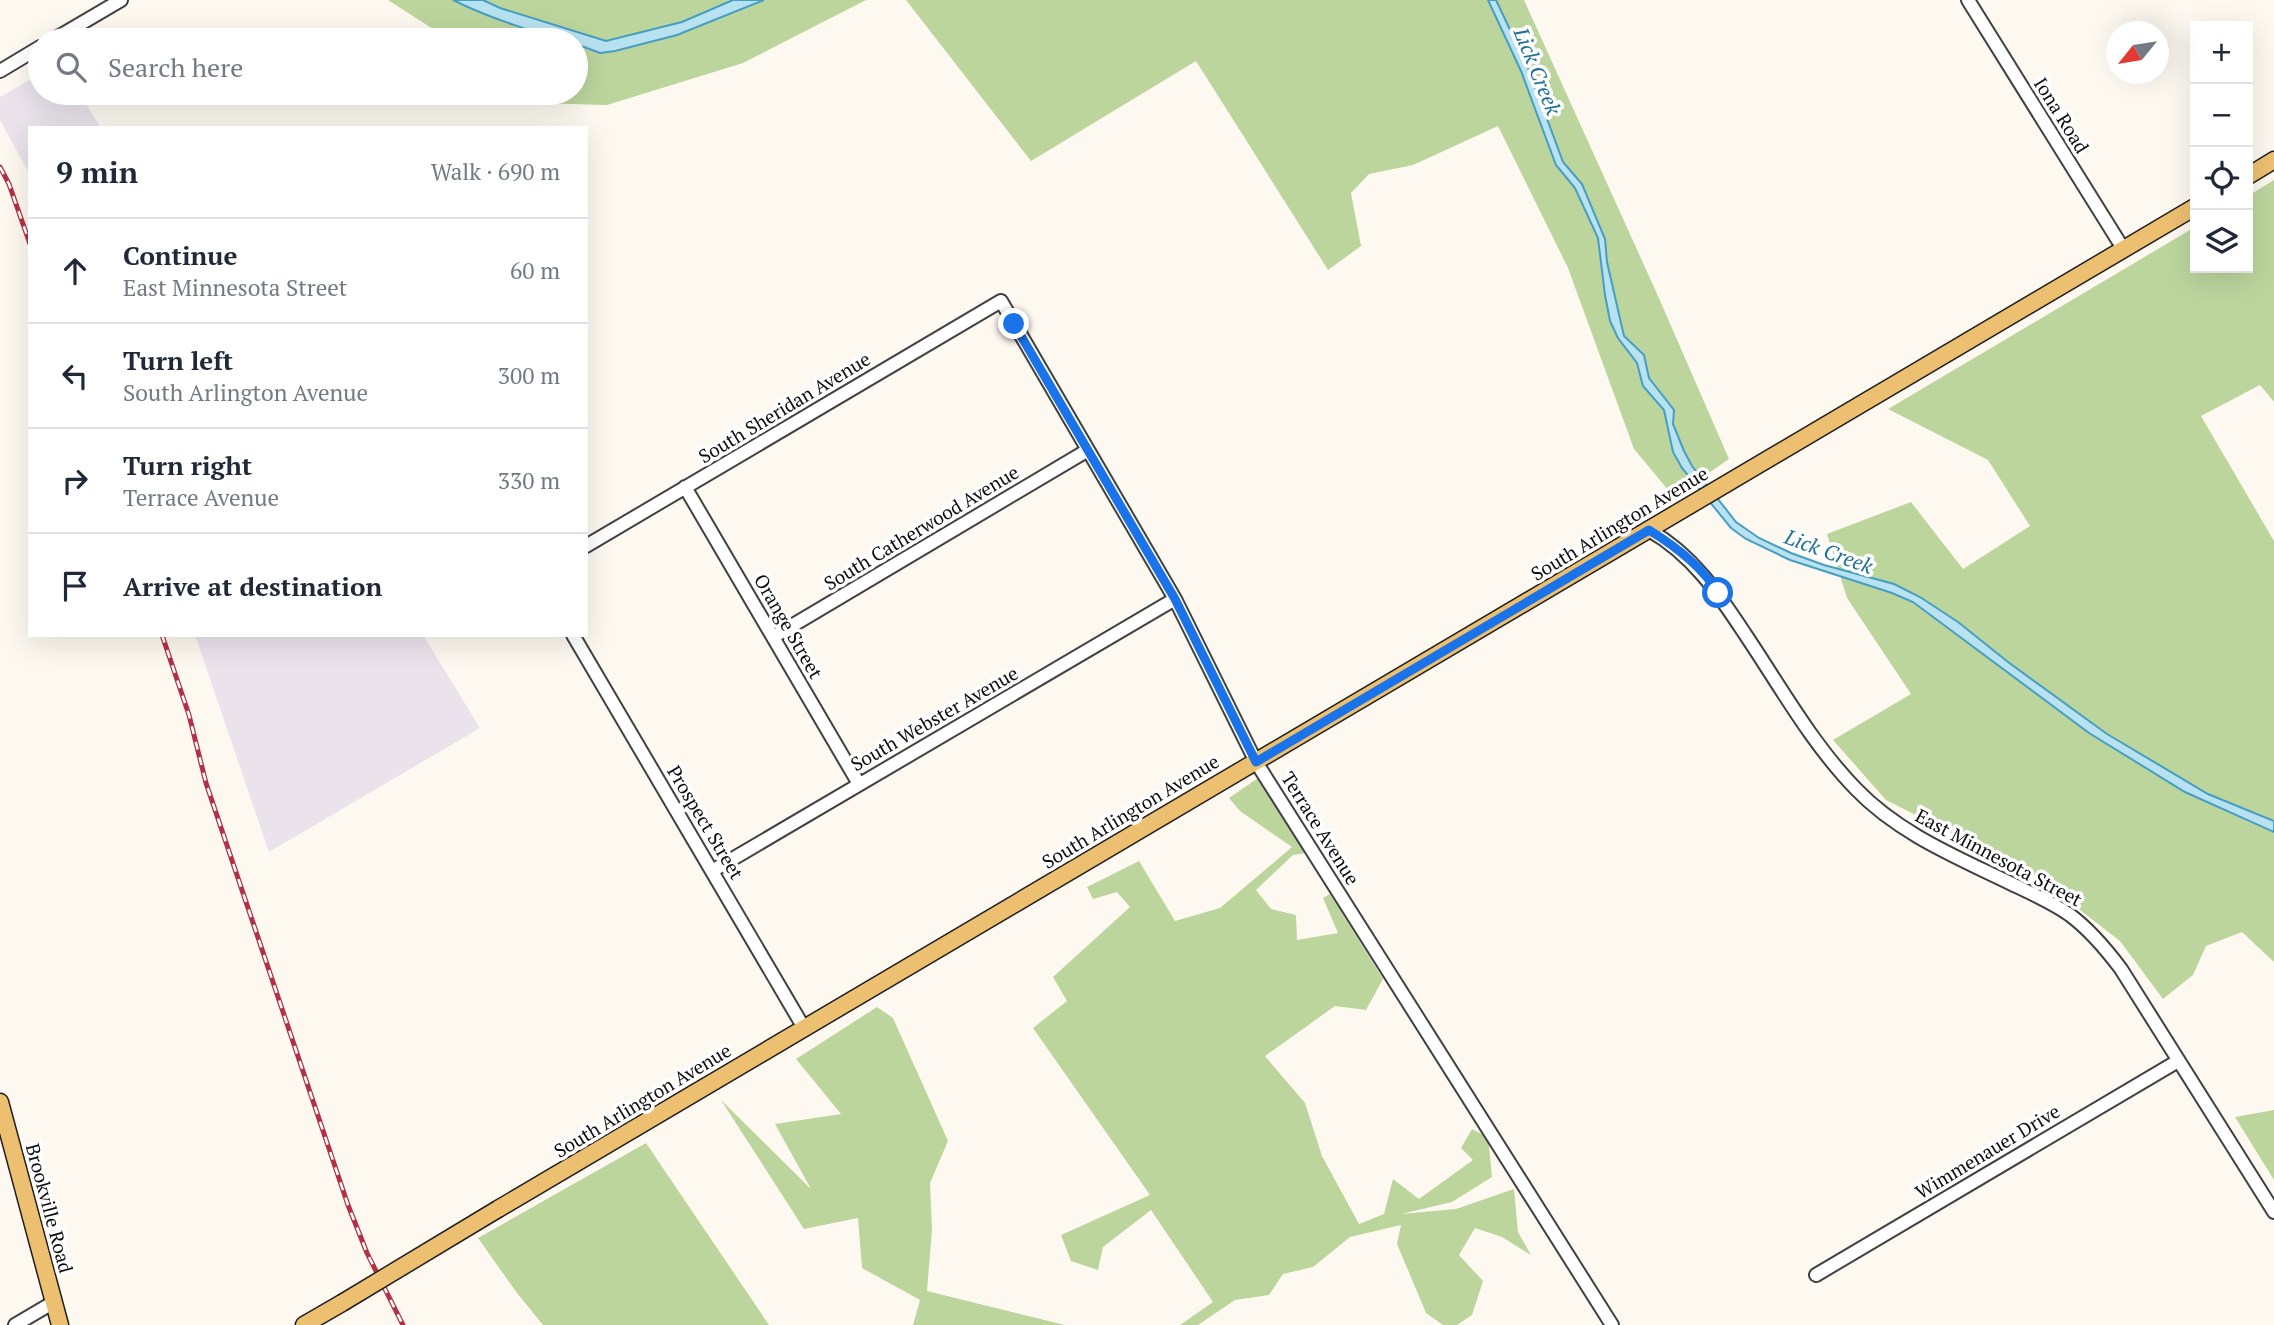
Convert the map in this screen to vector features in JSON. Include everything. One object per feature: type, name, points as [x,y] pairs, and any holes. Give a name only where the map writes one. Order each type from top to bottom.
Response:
[{"type":"main road","points":[[2253,173],[2274,160]]},
{"type":"main road","name":"South Arlington Avenue","points":[[304,1325],[2190,210]]},
{"type":"main road","name":"Brookville Road","points":[[1,1111],[60,1325]]},
{"type":"street","points":[[73,28],[121,0]]},
{"type":"street","name":"Iona Road","points":[[1968,0],[2123,250]]},
{"type":"street","points":[[0,71],[28,54]]},
{"type":"street","name":"Terrace Avenue","points":[[1001,301],[1175,599],[1256,762],[1612,1325]]},
{"type":"street","name":"South Sheridan Avenue","points":[[588,545],[1001,301]]},
{"type":"street","name":"South Catherwood Avenue","points":[[773,637],[1088,450]]},
{"type":"street","name":"Orange Street","points":[[685,488],[859,784]]},
{"type":"street","name":"East Minnesota Street","points":[[1649,530],[1687,557],[1710,582],[1827,757],[1845,779],[1877,808],[1916,836],[2045,900],[2077,920],[2098,939],[2116,961],[2274,1212]]},
{"type":"street","name":"South Webster Avenue","points":[[712,871],[1175,599]]},
{"type":"street","name":"Prospect Street","points":[[574,637],[804,1028]]},
{"type":"street","name":"Wimmenauer Drive","points":[[1816,1275],[2178,1061]]},
{"type":"street","points":[[15,1325],[54,1302]]},
{"type":"shaded area","points":[[28,81],[28,105],[87,105],[100,126],[28,126],[28,171],[0,120],[0,97]]},
{"type":"shaded area","points":[[196,637],[424,637],[480,728],[269,852]]},
{"type":"green space","points":[[388,0],[866,0],[743,63],[607,105],[588,105],[588,28],[431,28]]},
{"type":"green space","points":[[906,0],[1524,0],[1729,459],[1674,497],[1634,449],[1568,268],[1498,126],[1413,165],[1369,174],[1351,193],[1361,246],[1328,270],[1196,61],[1031,161]]},
{"type":"green space","points":[[2274,180],[2274,402],[2260,385],[2201,416],[2274,541],[2274,962],[2242,932],[2206,946],[2193,975],[2163,999],[2120,941],[2036,876],[1886,800],[1833,740],[1911,694],[1847,598],[1827,534],[1911,502],[1963,569],[2030,526],[1988,460],[1888,409],[2190,230],[2190,273],[2253,273],[2253,193]]},
{"type":"green space","points":[[1258,778],[1306,853],[1293,855],[1256,890],[1271,909],[1296,915],[1297,940],[1338,933],[1323,898],[1330,894],[1383,979],[1366,1010],[1335,1006],[1265,1056],[1305,1103],[1322,1156],[1359,1224],[1384,1214],[1393,1179],[1419,1199],[1473,1160],[1461,1148],[1472,1129],[1488,1137],[1492,1177],[1452,1202],[1401,1214],[1456,1209],[1514,1189],[1518,1232],[1531,1255],[1502,1237],[1475,1228],[1459,1255],[1483,1281],[1472,1315],[1457,1325],[1443,1325],[1426,1313],[1397,1244],[1401,1225],[1350,1237],[1313,1267],[1283,1274],[1269,1295],[1235,1300],[1198,1325],[1180,1325],[1213,1302],[1151,1210],[1103,1247],[1098,1270],[1071,1261],[1061,1235],[1150,1195],[1033,1028],[1067,1001],[1053,977],[1130,907],[1117,892],[1093,899],[1087,887],[1139,861],[1175,921],[1220,908],[1292,847],[1240,811],[1229,798]]},
{"type":"green space","points":[[877,1007],[893,1018],[948,1141],[930,1183],[932,1229],[927,1291],[1065,1325],[913,1325],[920,1300],[862,1268],[858,1218],[804,1229],[721,1100],[811,1189],[775,1124],[841,1114],[796,1059]]},
{"type":"green space","points":[[2274,1110],[2274,1180],[2235,1117]]},
{"type":"green space","points":[[646,1143],[769,1325],[543,1325],[478,1238]]},
{"type":"water","points":[[453,0],[483,0],[564,28],[524,28]]},
{"type":"water","points":[[733,0],[764,0],[677,35],[600,53],[588,48],[588,35],[606,41],[682,22]]},
{"type":"water","name":"Lick Creek","points":[[1488,0],[1496,0],[1529,70],[1563,162],[1582,184],[1605,239],[1607,262],[1624,336],[1644,355],[1649,378],[1674,410],[1673,424],[1692,466],[1736,522],[1759,538],[1791,553],[1894,584],[1920,597],[1958,622],[2107,734],[2208,794],[2274,821],[2274,832],[2185,792],[2089,733],[1913,602],[1790,560],[1746,539],[1731,528],[1682,468],[1673,452],[1664,410],[1643,386],[1637,363],[1618,338],[1610,321],[1598,238],[1575,188],[1556,165],[1521,71]]},
{"type":"railway","points":[[0,167],[9,184],[28,238]]},
{"type":"railway","points":[[163,637],[189,715],[206,783],[348,1205],[367,1253],[403,1325]]},
{"type":"route","points":[[1014,324],[1175,599],[1256,762],[1649,530],[1687,557],[1718,593]]}]
